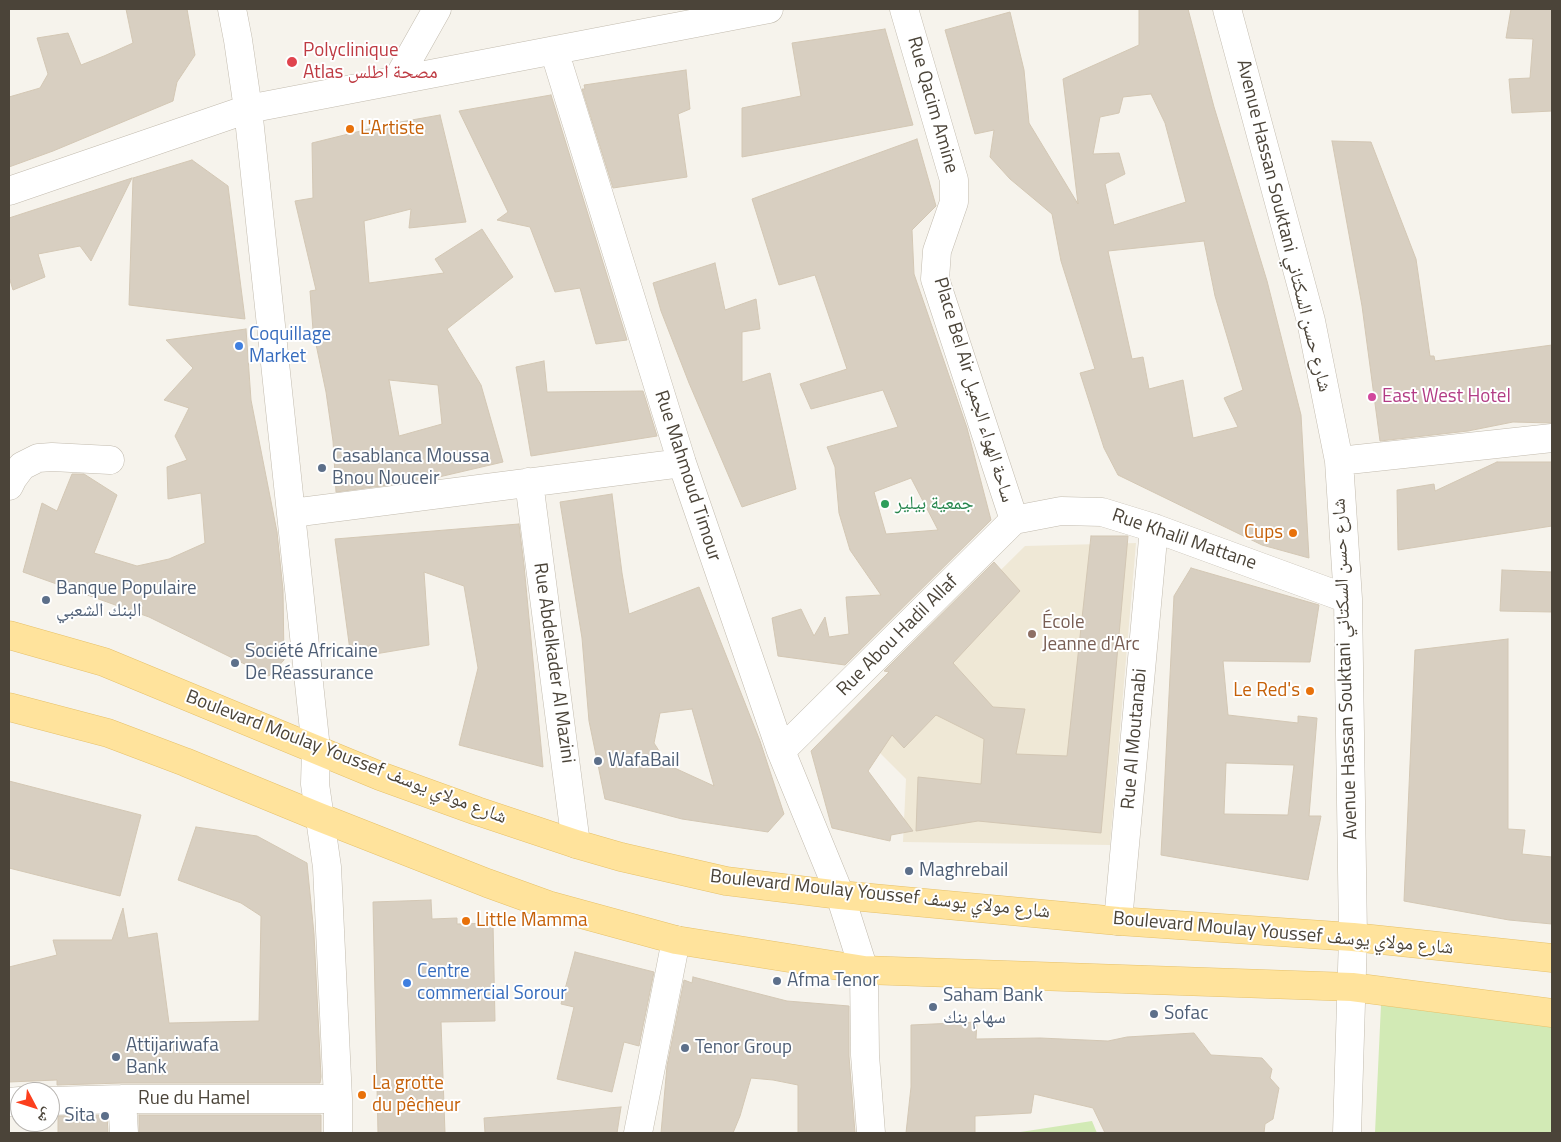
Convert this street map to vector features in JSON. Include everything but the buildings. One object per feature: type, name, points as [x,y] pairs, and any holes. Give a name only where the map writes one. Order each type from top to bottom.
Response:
[{"type":"main road","name":"Boulevard Moulay Youssef شارع مولاي يوسف","points":[[9,635],[104,662],[380,776],[477,812],[621,857],[726,881],[840,895],[1118,921],[1353,937],[1552,958]]},
{"type":"main road","points":[[9,707],[108,733],[487,883],[548,905],[676,940],[864,970],[1352,987],[1552,1013]]},
{"type":"street","points":[[232,9],[248,109],[316,749],[315,784],[327,867],[338,1133]]},
{"type":"street","points":[[397,80],[437,9]]},
{"type":"street","points":[[9,191],[248,109],[769,9]]},
{"type":"street","name":"Rue Qacim Amine","points":[[904,9],[954,180],[954,202]]},
{"type":"street","name":"Avenue Hassan Souktani شارع حسن السكتاني","points":[[1227,9],[1311,321],[1339,461],[1348,599],[1353,937],[1347,1133]]},
{"type":"street","name":"Rue Mahmoud Timour","points":[[554,50],[682,463],[781,751],[840,895],[864,970],[866,1055],[871,1133]]},
{"type":"street","name":"Place Bel Air ساحة الهواء الجميل","points":[[954,202],[937,251],[935,279],[1014,520]]},
{"type":"street","points":[[1339,461],[1552,438]]},
{"type":"street","points":[[9,486],[22,466],[38,458],[110,460]]},
{"type":"street","points":[[292,513],[682,463]]},
{"type":"street","name":"Rue Abdelkader Al Mazini","points":[[529,482],[576,844]]},
{"type":"street","name":"Rue Khalil Mattane","points":[[1014,520],[1061,511],[1102,512],[1154,528],[1348,599]]},
{"type":"street","name":"Rue Abou Hadil Allaf","points":[[781,751],[1014,520]]},
{"type":"street","name":"Rue Al Moutanabi","points":[[1118,921],[1154,528]]},
{"type":"street","points":[[638,1133],[676,940]]},
{"type":"street","points":[[122,1099],[124,1133]]},
{"type":"street","name":"Rue du Hamel","points":[[60,1101],[338,1099]]},
{"type":"shaded area","name":"École Jeanne d'Arc","points":[[1136,543],[1110,845],[903,842],[906,779],[848,721],[1025,546]]},
{"type":"green space","points":[[1381,1005],[1552,1027],[1552,1133],[1375,1133]]},
{"type":"green space","points":[[1092,1121],[1097,1133],[1014,1133]]},
{"type":"place","name":"Polyclinique Atlas مصحة اطلس","points":[[292,62]]},
{"type":"place","name":"L'Artiste","points":[[350,129]]},
{"type":"place","name":"Coquillage Market","points":[[239,346]]},
{"type":"place","name":"East West Hotel","points":[[1372,397]]},
{"type":"place","name":"Casablanca Moussa Bnou Nouceir","points":[[322,468]]},
{"type":"place","name":"جمعية بيلير","points":[[885,504]]},
{"type":"place","name":"Cups","points":[[1293,533]]},
{"type":"place","name":"Banque Populaire البنك الشعبي","points":[[46,600]]},
{"type":"place","name":"École Jeanne d'Arc","points":[[1032,634]]},
{"type":"place","name":"Société Africaine De Réassurance","points":[[235,663]]},
{"type":"place","name":"Le Red's","points":[[1310,691]]},
{"type":"place","name":"WafaBail","points":[[598,761]]},
{"type":"place","name":"Maghrebail","points":[[909,871]]},
{"type":"place","name":"Little Mamma","points":[[466,921]]},
{"type":"place","name":"Afma Tenor","points":[[777,981]]},
{"type":"place","name":"Centre commercial Sorour","points":[[407,983]]},
{"type":"place","name":"Saham Bank سهام بنك","points":[[933,1007]]},
{"type":"place","name":"Sofac","points":[[1154,1014]]},
{"type":"place","name":"Tenor Group","points":[[685,1048]]},
{"type":"place","name":"Attijariwafa Bank","points":[[116,1057]]},
{"type":"place","name":"La grotte du pêcheur","points":[[362,1095]]},
{"type":"place","name":"Sita","points":[[105,1116]]}]
